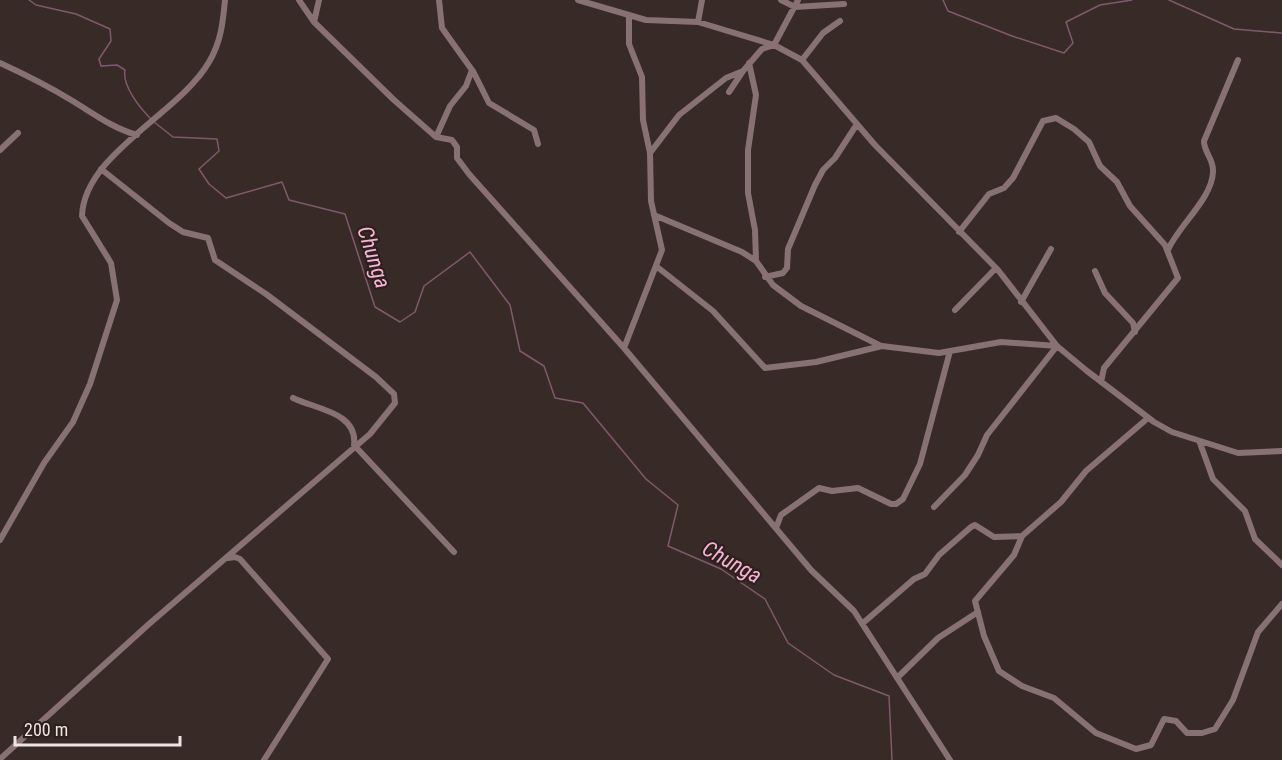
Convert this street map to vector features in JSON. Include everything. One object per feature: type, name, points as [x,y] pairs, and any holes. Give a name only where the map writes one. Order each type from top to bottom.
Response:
[{"type":"street","points":[[0,540],[44,463],[73,422],[90,384],[112,320],[117,300],[114,271],[108,256],[82,216],[85,201],[101,169],[156,119],[209,62],[223,31],[225,0]]},
{"type":"street","points":[[298,0],[314,22],[436,137],[452,140],[457,147],[457,158],[469,174],[624,348],[811,570],[854,611],[950,760]]},
{"type":"street","points":[[314,22],[319,0]]},
{"type":"street","points":[[439,0],[442,28],[472,70],[489,103],[534,130],[538,144]]},
{"type":"street","points":[[578,0],[654,21],[698,22],[774,45],[802,60],[856,124],[996,268],[1057,346],[1101,382],[1148,418],[1172,432],[1238,453],[1282,451]]},
{"type":"street","points":[[698,22],[702,0]]},
{"type":"street","points":[[781,0],[796,3],[844,3]]},
{"type":"street","points":[[729,92],[749,62],[762,49],[774,45],[796,3]]},
{"type":"street","points":[[624,348],[662,250],[650,186],[650,153],[643,120],[642,77],[628,44],[629,15]]},
{"type":"street","points":[[802,60],[823,33],[840,21]]},
{"type":"street","points":[[1168,250],[1173,238],[1209,186],[1213,165],[1204,141],[1238,60]]},
{"type":"street","points":[[749,62],[756,95],[748,150],[748,193],[755,230],[756,261],[765,277],[801,306],[882,346],[939,353],[1001,342],[1057,346]]},
{"type":"street","points":[[0,63],[49,87],[101,117],[116,129],[137,135]]},
{"type":"street","points":[[436,137],[450,106],[466,86],[472,70]]},
{"type":"street","points":[[650,153],[680,116],[726,78],[743,71]]},
{"type":"street","points":[[959,232],[989,194],[1004,188],[1013,178],[1043,121],[1056,118],[1089,142],[1100,166],[1118,182],[1130,206],[1168,250],[1178,278],[1177,283],[1104,368],[1101,382]]},
{"type":"street","points":[[765,277],[783,273],[787,268],[788,249],[815,185],[856,124]]},
{"type":"street","points":[[0,150],[18,133]]},
{"type":"street","points":[[0,759],[392,411],[395,403],[394,394],[376,377],[266,294],[215,260],[208,238],[193,236],[176,228],[101,169]]},
{"type":"street","points":[[654,215],[742,252],[756,261]]},
{"type":"street","points":[[1021,302],[1051,249]]},
{"type":"street","points":[[656,266],[713,311],[765,368],[816,362],[882,346]]},
{"type":"street","points":[[956,310],[996,268]]},
{"type":"street","points":[[1095,271],[1105,293],[1133,323],[1135,332]]},
{"type":"street","points":[[934,507],[965,475],[987,435],[1057,346]]},
{"type":"street","points":[[776,528],[781,514],[819,488],[832,491],[858,488],[891,504],[903,499],[921,459],[950,351]]},
{"type":"street","points":[[293,398],[342,417],[354,433],[354,445],[454,552]]},
{"type":"street","points":[[1148,418],[1086,471],[1061,502],[1022,536],[1014,555],[975,601],[992,660],[999,671],[1022,686],[1054,698],[1096,734],[1140,749],[1151,745],[1164,718],[1176,722],[1187,733],[1202,733],[1215,729],[1233,700],[1258,632],[1282,604]]},
{"type":"street","points":[[1200,442],[1213,479],[1245,511],[1256,539],[1282,565]]},
{"type":"street","points":[[863,623],[914,579],[929,570],[939,555],[971,527],[981,526],[994,537],[1022,536]]},
{"type":"street","points":[[225,559],[235,556],[240,559],[328,659],[264,760]]},
{"type":"street","points":[[897,678],[931,643],[978,612]]},
{"type":"waterway","name":"Chunga","points":[[29,0],[36,5],[76,14],[110,29],[111,41],[99,59],[101,66],[117,65],[125,70],[129,90],[151,119]]},
{"type":"waterway","points":[[943,0],[948,11],[1064,53],[1073,43],[1066,22],[1100,5],[1132,0]]},
{"type":"waterway","points":[[1169,0],[1234,29],[1282,33]]},
{"type":"waterway","name":"Chunga","points":[[154,122],[173,137],[217,139],[219,151],[199,169],[209,184],[226,198],[282,182],[289,200],[345,214],[375,307],[400,322],[415,312],[424,286],[470,252],[510,305],[520,351],[544,366],[555,398],[583,403],[646,479],[678,505],[668,546],[721,569],[765,599],[788,643],[834,675],[889,696],[892,760]]}]
